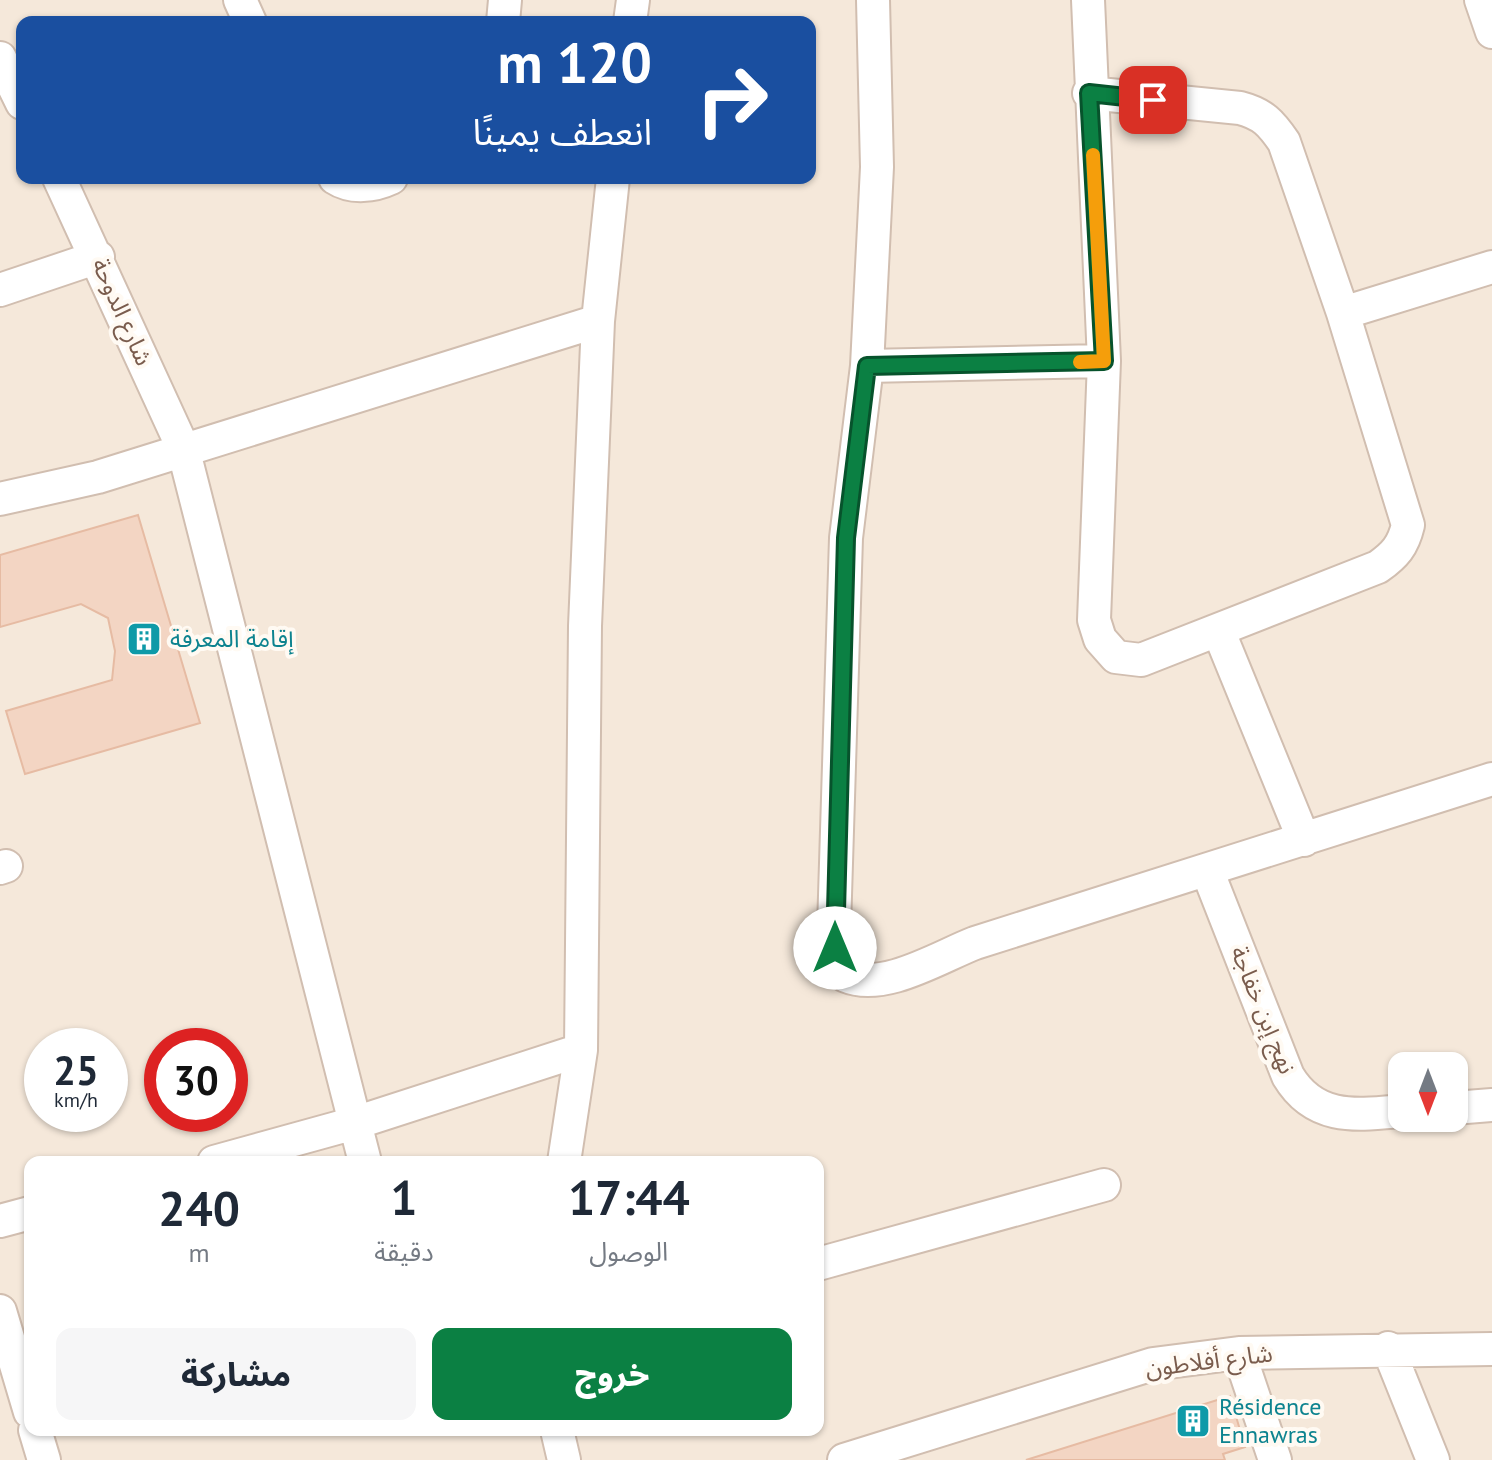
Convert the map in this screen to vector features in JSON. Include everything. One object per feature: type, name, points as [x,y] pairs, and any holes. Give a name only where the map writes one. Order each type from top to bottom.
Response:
[{"type":"street","points":[[873,0],[877,167],[867,366],[846,538],[834,928],[835,948],[846,976],[870,981],[893,976],[975,943],[1492,779]]},
{"type":"street","points":[[1088,0],[1089,93],[1104,361],[1094,620],[1100,639],[1116,657],[1141,660],[1219,632],[1378,567],[1396,555],[1405,541],[1408,525],[1343,313],[1284,142],[1261,114],[1240,108],[1089,93]]},
{"type":"street","points":[[1481,0],[1492,32]]},
{"type":"street","points":[[0,58],[16,91]]},
{"type":"street","name":"شارع الدوحة","points":[[62,184],[183,448],[363,1156]]},
{"type":"street","points":[[565,1156],[581,1050],[585,626],[598,321],[612,184]]},
{"type":"street","points":[[0,290],[98,257]]},
{"type":"street","points":[[1343,313],[1492,267]]},
{"type":"street","points":[[0,499],[98,477],[598,321]]},
{"type":"street","points":[[867,366],[1104,361]]},
{"type":"street","points":[[1219,632],[1304,840]]},
{"type":"street","name":"نهج إبن خفاجة","points":[[1207,870],[1288,1076],[1298,1093],[1306,1100],[1336,1112],[1388,1111]]},
{"type":"street","points":[[236,1156],[355,1123],[581,1050]]},
{"type":"street","points":[[1468,1107],[1492,1105]]},
{"type":"street","points":[[824,1262],[1104,1185]]},
{"type":"street","points":[[0,1221],[24,1215]]},
{"type":"street","points":[[0,1311],[24,1392]]},
{"type":"street","points":[[1388,1348],[1433,1460]]},
{"type":"street","name":"شارع أفلاطون","points":[[844,1460],[1153,1364],[1239,1353],[1388,1348],[1492,1349]]},
{"type":"street","points":[[1239,1353],[1275,1460]]},
{"type":"street","points":[[37,1436],[44,1460]]},
{"type":"street","points":[[558,1436],[564,1460]]},
{"type":"shaded area","points":[[0,0],[1492,0],[1492,1460],[0,1460]]},
{"type":"building","name":"إقامة المعرفة","points":[[138,515],[200,723],[25,774],[6,711],[112,680],[115,651],[108,618],[81,604],[0,627],[0,555]]},
{"type":"building","name":"Résidence Ennawras","points":[[1230,1396],[1245,1447],[1223,1454],[1225,1460],[1026,1460]]},
{"type":"slow traffic","points":[[1080,362],[1104,361],[1093,155]]},
{"type":"place","name":"إقامة المعرفة","points":[[144,639]]},
{"type":"place","name":"Résidence Ennawras","points":[[1193,1421]]},
{"type":"route","points":[[835,948],[846,538],[867,366],[1104,361],[1089,93],[1153,100]]}]
